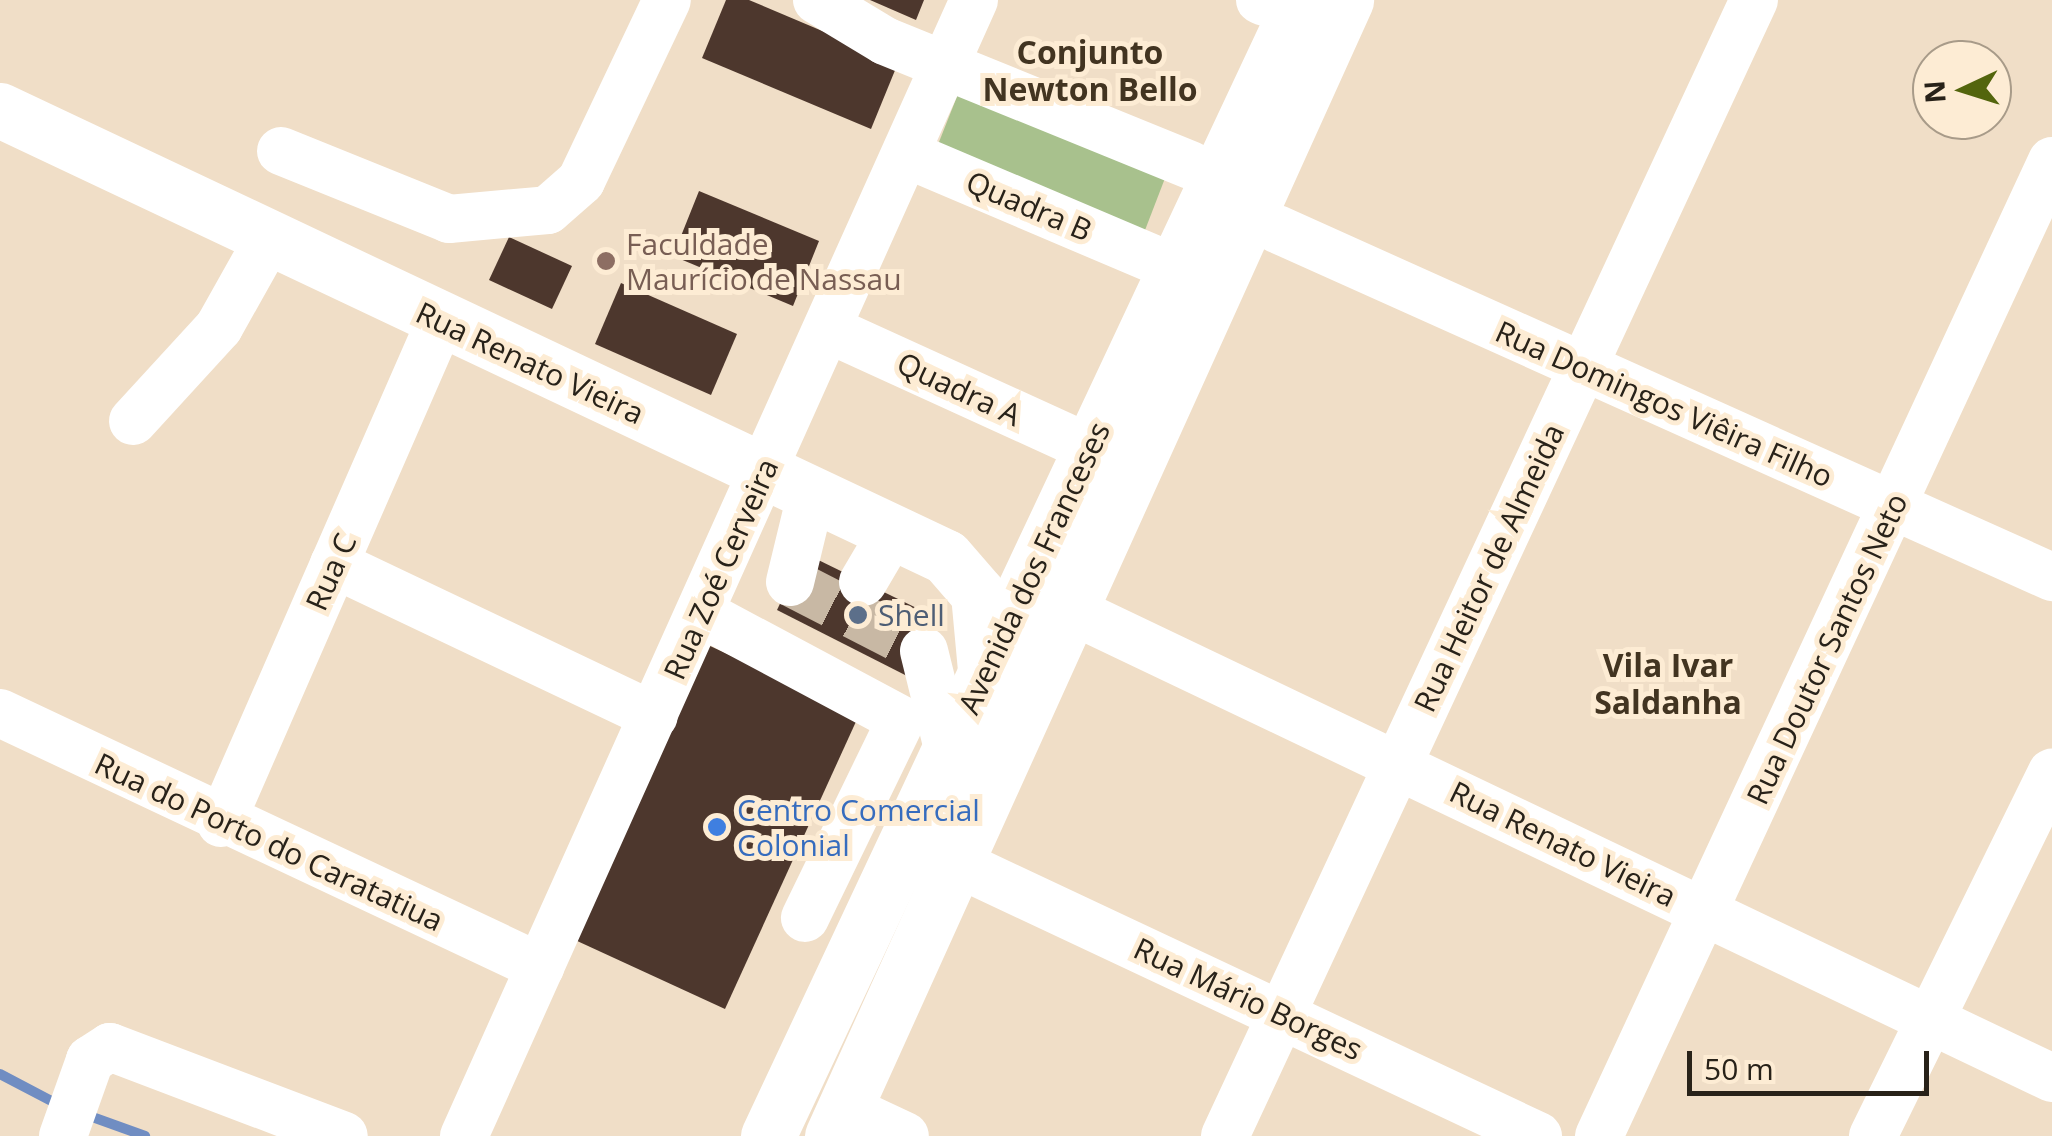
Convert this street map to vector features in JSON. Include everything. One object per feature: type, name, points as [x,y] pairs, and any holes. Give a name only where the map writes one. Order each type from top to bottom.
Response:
[{"type":"main road","name":"Avenida dos Franceses","points":[[839,1122],[1073,611],[1228,206],[1273,0]]},
{"type":"main road","name":"Avenida dos Franceses","points":[[768,1136],[1090,449],[1346,0]]},
{"type":"main road","points":[[1090,449],[1151,258],[1228,206],[1382,0]]},
{"type":"main road","name":"Rua Renato Vieira","points":[[0,110],[956,562],[972,583],[984,671]]},
{"type":"street","points":[[281,151],[449,219],[548,210],[581,181],[667,0]]},
{"type":"street","name":"Rua Domingos Viêira Filho","points":[[817,0],[886,41],[946,63],[1228,206],[2052,577]]},
{"type":"street","name":"Rua Zoé Cerveira","points":[[464,1136],[701,613],[787,485],[828,329],[974,0]]},
{"type":"street","name":"Rua Heitor de Almeida","points":[[1225,1136],[1754,0]]},
{"type":"street","name":"Quadra B","points":[[906,154],[1151,258]]},
{"type":"street","name":"Rua Doutor Santos Neto","points":[[1599,1136],[2052,161]]},
{"type":"street","points":[[133,421],[219,327],[269,238]]},
{"type":"street","name":"Rua C","points":[[222,823],[440,320]]},
{"type":"street","name":"Quadra A","points":[[828,329],[1090,449]]},
{"type":"street","points":[[787,485],[790,582]]},
{"type":"street","points":[[863,582],[893,531]]},
{"type":"street","points":[[334,564],[654,716]]},
{"type":"street","name":"Rua Renato Vieira","points":[[1073,611],[2052,1078]]},
{"type":"street","points":[[701,613],[948,749]]},
{"type":"street","points":[[924,650],[948,749]]},
{"type":"street","name":"Rua do Porto do Caratatiua","points":[[0,713],[222,823],[540,967]]},
{"type":"street","points":[[805,918],[900,720]]},
{"type":"street","points":[[1872,1136],[2052,773]]},
{"type":"street","name":"Rua Mário Borges","points":[[958,863],[1538,1136]]},
{"type":"street","points":[[64,1134],[82,1083],[98,1053],[128,1049],[344,1136]]},
{"type":"street","points":[[839,1122],[905,1136]]},
{"type":"green space","points":[[962,84],[1167,173],[1142,238],[935,152]]},
{"type":"building","points":[[726,0],[749,0],[898,63],[871,129],[702,58]]},
{"type":"building","points":[[870,0],[924,0],[916,20]]},
{"type":"building","points":[[699,191],[819,241],[793,306],[673,256]]},
{"type":"building","points":[[509,237],[572,266],[552,309],[489,280]]},
{"type":"building","points":[[621,283],[737,334],[711,395],[595,344]]},
{"type":"building","name":"Shell","points":[[804,553],[939,619],[911,678],[777,610]]},
{"type":"building","name":"Centro Comercial Colonial","points":[[708,645],[859,715],[725,1009],[575,940]]},
{"type":"waterway","points":[[0,1074],[59,1105]]},
{"type":"waterway","points":[[84,1114],[145,1136]]},
{"type":"tunnel","points":[[790,582],[924,651]]},
{"type":"place","name":"Faculdade Maurício de Nassau","points":[[606,261]]},
{"type":"place","name":"Shell","points":[[858,615]]},
{"type":"place","name":"Centro Comercial Colonial","points":[[717,827]]},
{"type":"district","name":"Conjunto Newton Bello","points":[[1090,72]]},
{"type":"district","name":"Vila Ivar Saldanha","points":[[1668,684]]}]
